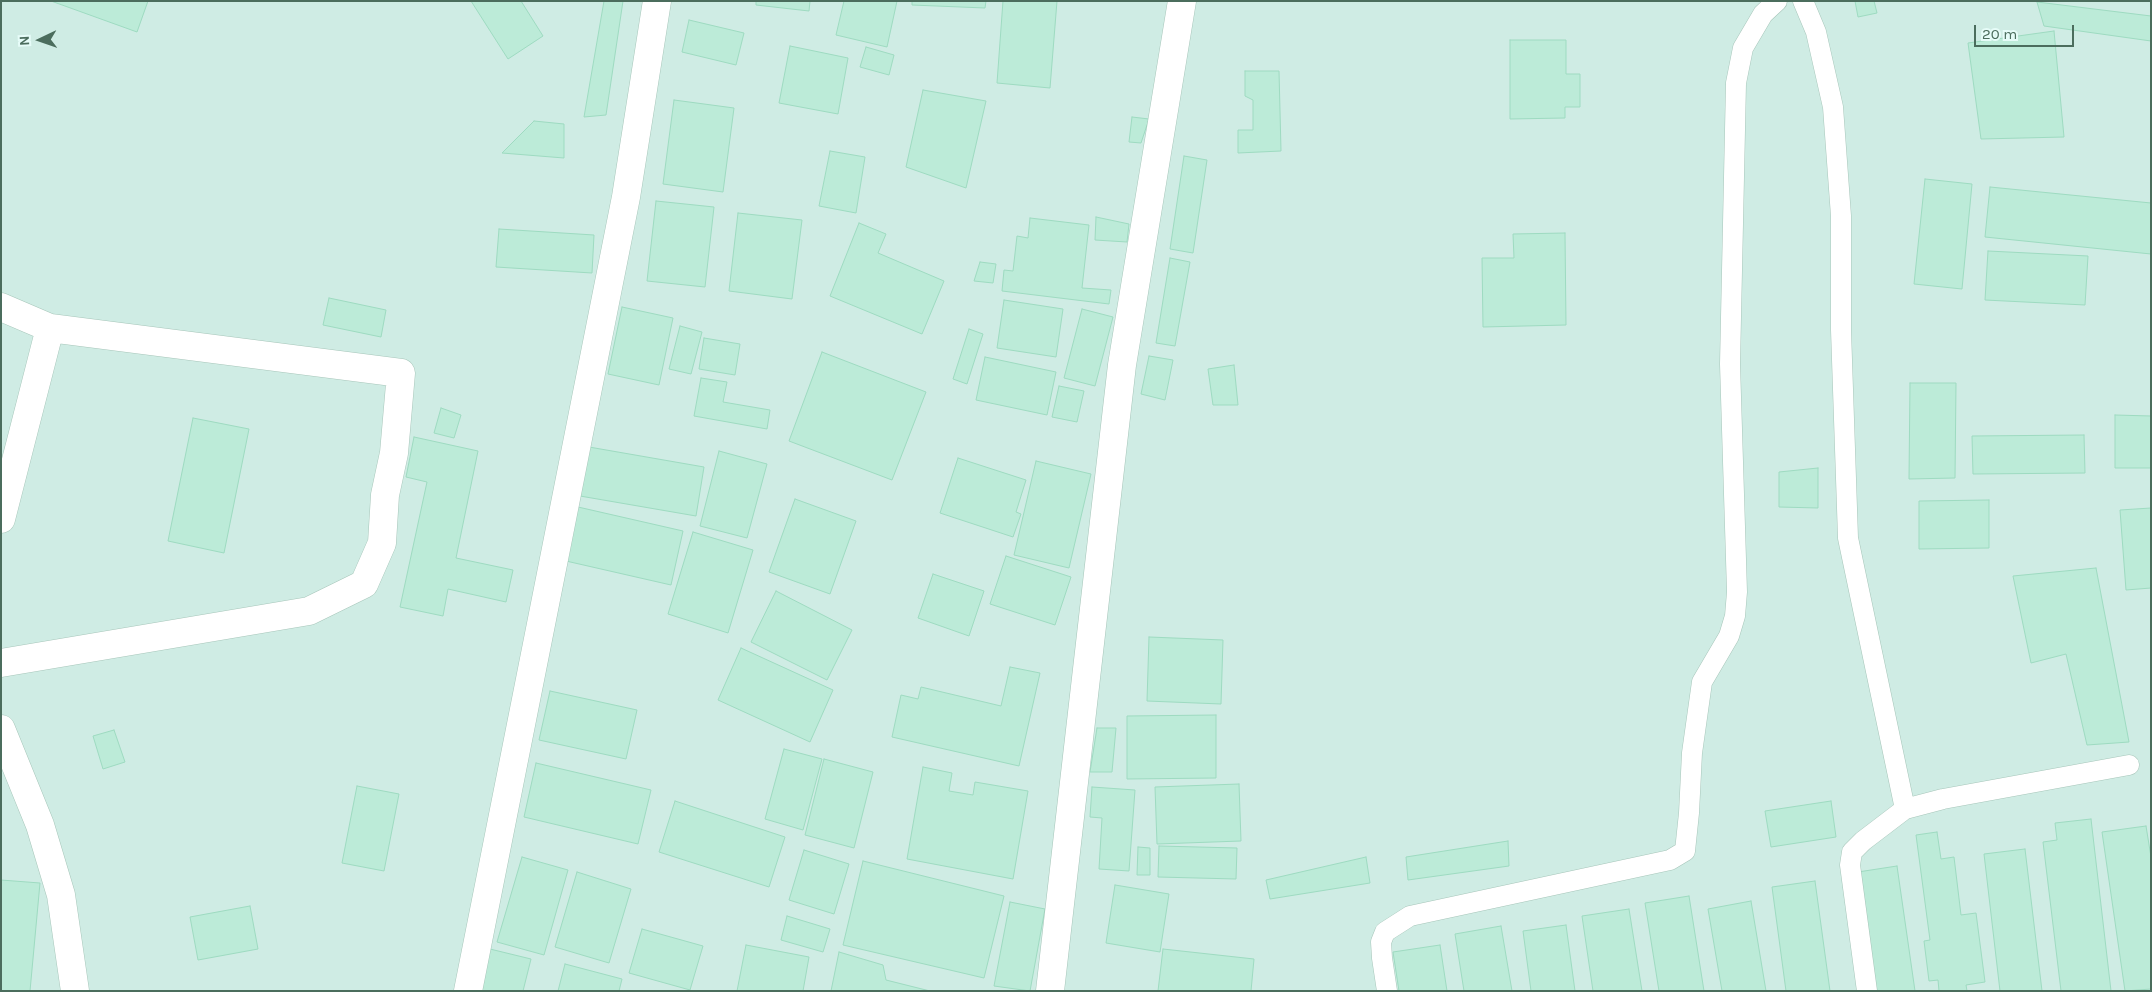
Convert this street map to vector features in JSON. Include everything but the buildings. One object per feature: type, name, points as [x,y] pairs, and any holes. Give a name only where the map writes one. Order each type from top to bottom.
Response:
[{"type":"street","points":[[468,991],[626,197],[657,1]]},
{"type":"street","points":[[1050,991],[1122,365],[1182,1]]},
{"type":"street","points":[[1,307],[50,328],[401,373],[394,453],[385,495],[382,543],[364,584],[309,611],[1,663]]},
{"type":"street","points":[[1,519],[50,328]]},
{"type":"street","points":[[1,730],[40,825],[61,895],[75,991]]},
{"type":"lane","points":[[1387,991],[1381,942],[1385,932],[1410,916],[1670,860],[1685,850],[1690,814],[1692,753],[1702,682],[1729,636],[1735,616],[1737,592],[1730,364],[1736,82],[1743,48],[1763,14],[1776,1]]},
{"type":"lane","points":[[1803,1],[1816,32],[1833,106],[1841,216],[1841,330],[1848,538],[1905,809]]},
{"type":"lane","points":[[1867,991],[1850,865],[1852,852],[1863,841],[1905,809],[1944,799],[2129,765]]},
{"type":"shaded area","points":[[1,1],[2151,1],[2151,991],[1,991]]}]
